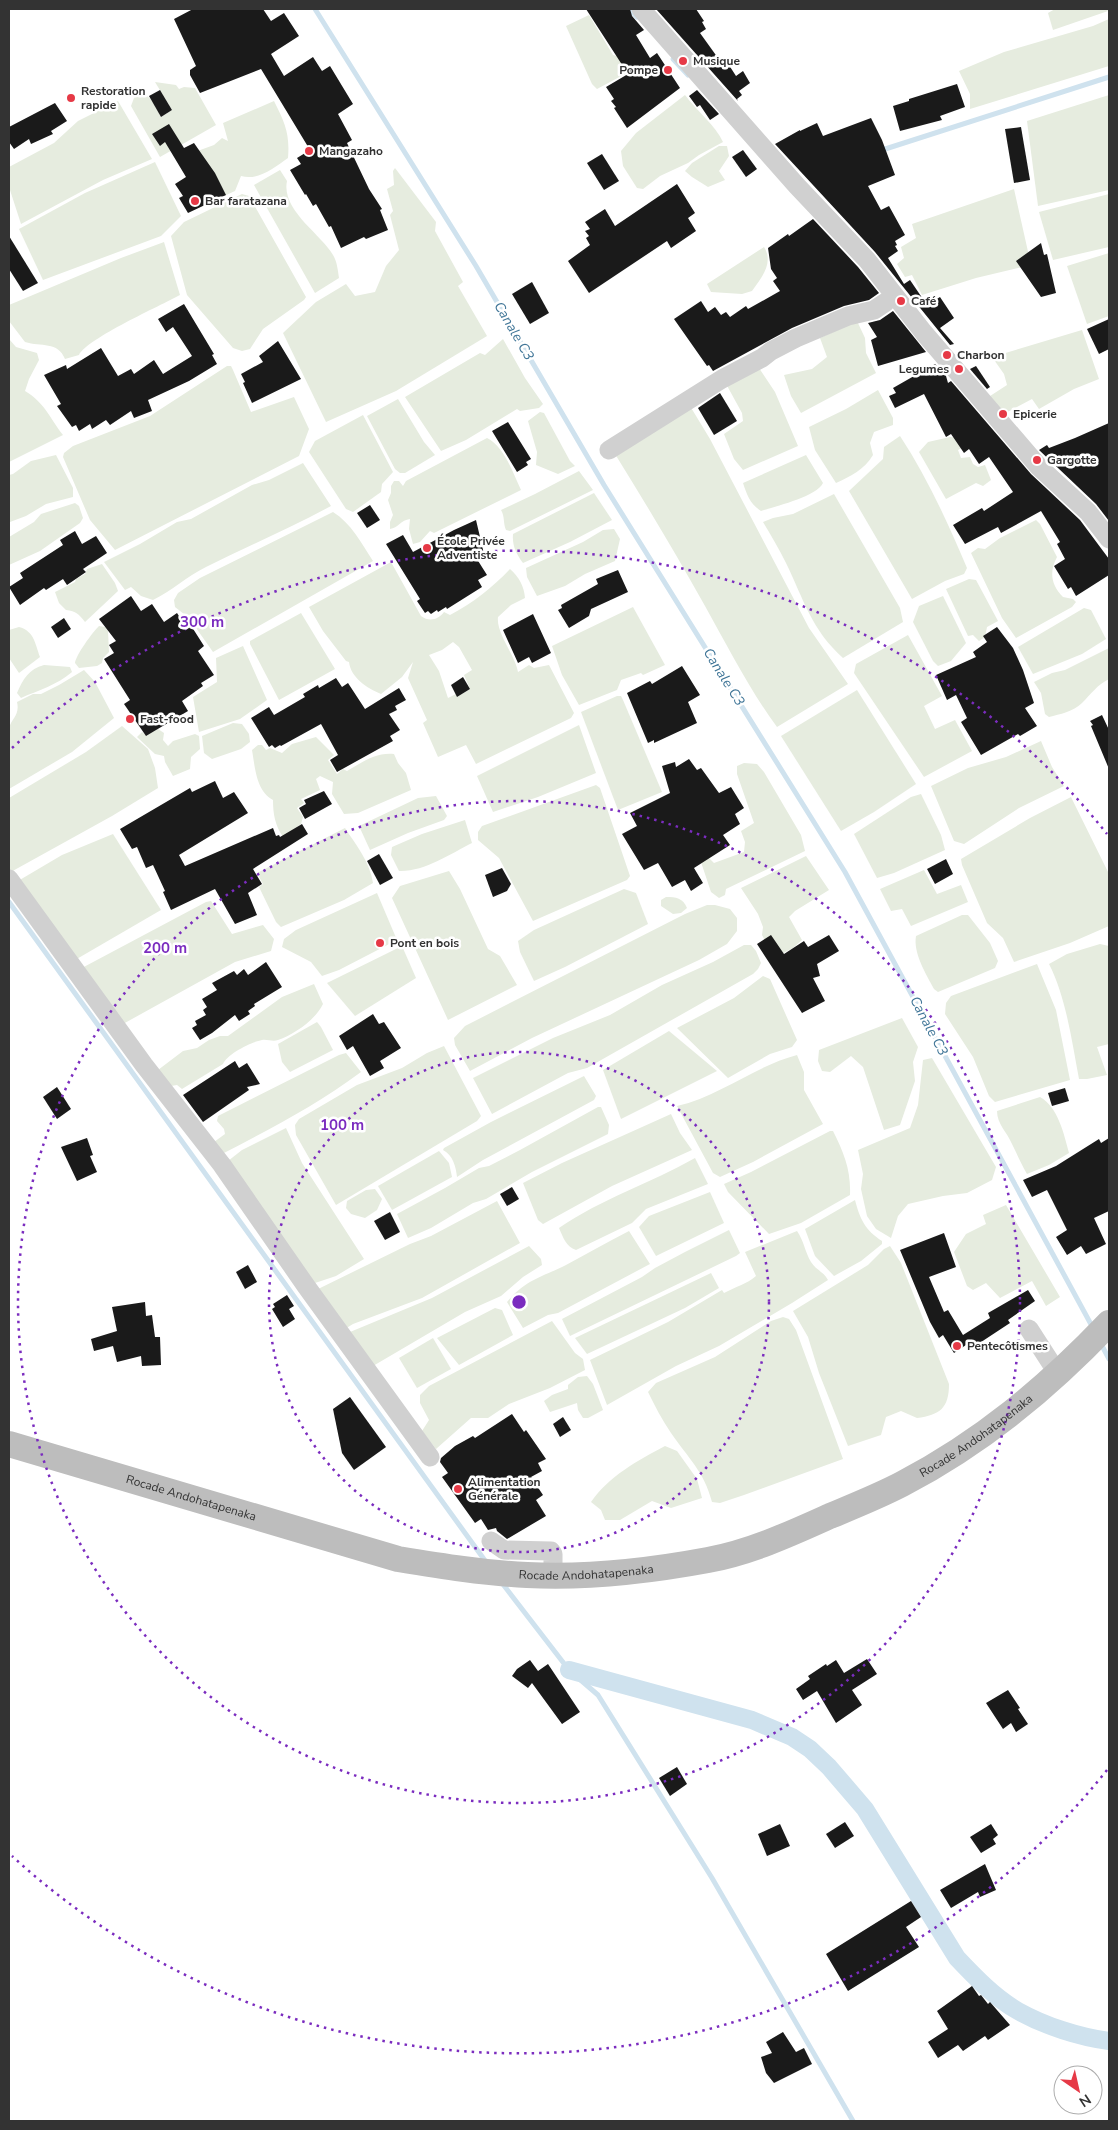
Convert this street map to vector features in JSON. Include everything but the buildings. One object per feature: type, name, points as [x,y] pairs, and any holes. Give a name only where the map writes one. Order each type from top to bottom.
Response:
[{"type":"main road","name":"Rocade Andohatapenaka","points":[[9,1444],[398,1559],[460,1570],[540,1575],[578,1575],[660,1568],[709,1560],[770,1543],[901,1485],[992,1429],[1058,1374],[1104,1328]]},
{"type":"street","points":[[641,9],[793,182],[867,260],[924,333],[1040,467],[1088,512],[1109,539]]},
{"type":"street","points":[[608,450],[722,379],[762,358],[771,350],[848,316],[874,310],[886,302]]},
{"type":"street","points":[[9,879],[144,1065],[222,1165],[316,1301],[430,1457]]},
{"type":"street","points":[[1029,1329],[1058,1374]]},
{"type":"street","points":[[491,1541],[504,1550],[551,1551],[540,1575]]},
{"type":"shaded area","points":[[1055,9],[1107,9],[1108,11],[1053,30],[1048,13]]},
{"type":"shaded area","points":[[589,15],[613,55],[621,57],[632,74],[625,74],[597,89],[592,84],[566,26]]},
{"type":"shaded area","points":[[1109,19],[1109,66],[970,109],[970,94],[959,71],[1004,52],[1093,26]]},
{"type":"shaded area","points":[[155,82],[176,85],[179,89],[184,87],[195,88],[216,125],[160,157],[131,106],[138,94],[150,98],[161,117],[172,110]]},
{"type":"shaded area","points":[[685,95],[716,130],[723,142],[688,163],[660,176],[643,189],[637,188],[623,166],[621,151],[636,133]]},
{"type":"shaded area","points":[[1109,95],[1109,190],[1038,206],[1027,121]]},
{"type":"shaded area","points":[[118,101],[152,159],[103,180],[21,224],[9,187],[9,167],[54,143],[78,121]]},
{"type":"shaded area","points":[[274,101],[286,129],[288,158],[260,175],[254,177],[241,176],[235,191],[189,212],[186,208],[192,153],[214,145],[222,138],[228,141],[223,123]]},
{"type":"shaded area","points":[[719,146],[727,146],[729,156],[719,171],[725,180],[708,187],[685,171],[692,163]]},
{"type":"shaded area","points":[[155,162],[181,216],[161,236],[43,280],[19,229],[85,193]]},
{"type":"shaded area","points":[[395,168],[436,222],[435,231],[463,282],[458,286],[487,336],[396,391],[326,422],[283,333],[316,302],[346,284],[355,296],[375,292],[386,266],[399,250],[390,215],[393,211],[387,189],[394,185],[393,171]]},
{"type":"shaded area","points":[[280,170],[287,181],[287,192],[295,211],[327,247],[336,263],[339,278],[315,293],[254,185]]},
{"type":"shaded area","points":[[1014,189],[1031,265],[976,278],[922,295],[912,275],[905,277],[897,264],[904,258],[901,247],[916,238],[912,224]]},
{"type":"shaded area","points":[[242,194],[249,196],[306,297],[263,329],[250,349],[242,351],[233,348],[187,295],[171,236],[184,222]]},
{"type":"shaded area","points":[[1109,194],[1109,247],[1053,260],[1039,212]]},
{"type":"shaded area","points":[[164,242],[180,295],[110,331],[85,348],[79,355],[65,359],[58,349],[25,342],[9,321],[9,305]]},
{"type":"shaded area","points":[[764,247],[768,259],[766,270],[752,291],[742,294],[711,292],[707,284]]},
{"type":"shaded area","points":[[1109,253],[1109,316],[1087,324],[1067,266]]},
{"type":"shaded area","points":[[857,321],[865,338],[866,353],[876,373],[801,413],[791,396],[784,375],[812,369],[827,357],[820,338]]},
{"type":"shaded area","points":[[1082,330],[1099,379],[1074,389],[1039,409],[1032,399],[1000,416],[987,398],[1007,385],[1004,374],[992,357]]},
{"type":"shaded area","points":[[9,339],[16,347],[37,353],[39,360],[25,391],[42,405],[63,435],[9,462]]},
{"type":"shaded area","points":[[503,339],[525,378],[543,404],[539,408],[520,411],[517,409],[466,440],[441,451],[405,397],[480,353],[485,355]]},
{"type":"shaded area","points":[[757,365],[775,392],[798,446],[743,470],[734,459],[724,434],[743,421],[742,413],[725,382]]},
{"type":"shaded area","points":[[227,366],[231,366],[251,412],[294,397],[309,429],[299,456],[115,550],[90,520],[63,457],[64,453],[73,446],[150,416]]},
{"type":"shaded area","points":[[878,390],[893,418],[893,425],[874,432],[870,443],[873,455],[866,465],[836,483],[815,450],[809,427],[846,409]]},
{"type":"shaded area","points":[[398,399],[424,442],[435,455],[405,473],[400,473],[395,469],[367,416]]},
{"type":"shaded area","points":[[690,406],[710,439],[809,628],[848,684],[777,727],[748,683],[683,567],[615,454]]},
{"type":"shaded area","points":[[540,412],[544,413],[570,461],[575,466],[558,474],[536,465],[537,452],[528,421]]},
{"type":"shaded area","points":[[363,415],[393,472],[382,484],[381,492],[353,512],[346,509],[309,452],[315,441]]},
{"type":"shaded area","points":[[900,436],[936,501],[967,568],[964,574],[945,581],[912,599],[849,491],[883,459],[884,447]]},
{"type":"shaded area","points":[[950,437],[960,438],[967,445],[958,450],[961,458],[970,457],[973,464],[978,467],[985,465],[991,480],[983,486],[976,483],[946,499],[919,452],[928,442]]},
{"type":"shaded area","points":[[487,438],[503,453],[521,490],[434,533],[430,531],[420,542],[413,544],[409,529],[410,519],[390,529],[393,515],[388,500],[394,481],[399,481],[403,486],[406,481]]},
{"type":"shaded area","points":[[56,455],[73,488],[73,497],[46,504],[26,516],[10,522],[9,475],[31,461]]},
{"type":"shaded area","points":[[806,455],[823,483],[819,488],[804,497],[761,511],[754,505],[743,483]]},
{"type":"shaded area","points":[[303,463],[331,506],[199,571],[153,600],[141,596],[131,587],[125,590],[104,562],[140,544],[177,522],[191,519],[252,485],[269,480]]},
{"type":"shaded area","points":[[579,471],[593,490],[510,531],[506,530],[501,510]]},
{"type":"shaded area","points":[[594,493],[612,520],[570,542],[523,563],[515,549],[513,534]]},
{"type":"shaded area","points":[[834,494],[900,608],[903,622],[843,658],[823,636],[809,614],[783,558],[763,522],[793,514]]},
{"type":"shaded area","points":[[75,503],[79,506],[83,518],[80,523],[40,551],[9,565],[9,537],[34,522],[41,514]]},
{"type":"shaded area","points":[[333,512],[351,528],[373,561],[213,652],[189,618],[175,607],[174,600],[178,593],[200,578]]},
{"type":"shaded area","points":[[1036,520],[1040,524],[1057,557],[1052,573],[1056,588],[1063,597],[1073,599],[1076,602],[1072,607],[1016,638],[1002,618],[971,553],[978,548],[985,549],[1000,538]]},
{"type":"shaded area","points":[[614,529],[620,539],[615,561],[585,574],[565,586],[537,596],[527,577],[526,568],[583,542],[603,530]]},
{"type":"shaded area","points":[[391,562],[421,616],[433,619],[439,617],[444,612],[450,615],[475,600],[510,569],[520,582],[525,598],[511,605],[498,617],[498,623],[518,672],[529,665],[534,668],[549,665],[574,713],[571,718],[476,764],[466,745],[438,757],[423,723],[427,720],[408,678],[413,662],[402,677],[381,694],[376,692],[356,678],[349,662],[346,661],[323,631],[309,607]],"holes":[[[453,642],[459,647],[472,670],[464,675],[470,689],[457,697],[456,694],[448,698],[439,671],[429,655],[442,650]]]},
{"type":"shaded area","points":[[102,564],[118,591],[85,622],[77,613],[66,610],[59,603],[55,592],[75,582],[76,579],[85,574],[87,569]]},
{"type":"shaded area","points":[[969,579],[976,580],[998,621],[987,627],[985,637],[979,641],[973,635],[968,636],[946,589]]},
{"type":"shaded area","points":[[943,596],[966,643],[951,661],[938,666],[933,661],[913,622],[919,606]]},
{"type":"shaded area","points":[[633,607],[665,665],[643,675],[641,673],[621,680],[617,690],[579,705],[562,675],[552,646]]},
{"type":"shaded area","points":[[1084,608],[1091,610],[1106,639],[1082,654],[1033,674],[1018,647]]},
{"type":"shaded area","points":[[301,613],[335,669],[279,700],[250,641]]},
{"type":"shaded area","points":[[99,626],[105,627],[108,631],[109,652],[103,658],[102,663],[97,666],[79,668],[75,663],[78,655]]},
{"type":"shaded area","points":[[19,627],[28,631],[31,635],[40,657],[19,673],[9,658],[9,630]]},
{"type":"shaded area","points":[[908,635],[942,696],[924,706],[935,729],[955,720],[972,751],[924,777],[854,673],[856,664]]},
{"type":"shaded area","points":[[243,646],[267,700],[240,719],[199,732],[193,697],[217,682],[216,658]]},
{"type":"shaded area","points":[[1109,648],[1109,679],[1075,709],[1049,717],[1045,714],[1041,693],[1034,682],[1052,673],[1065,670]]},
{"type":"shaded area","points":[[44,665],[70,667],[72,672],[54,684],[21,698],[17,693],[24,679],[34,669]]},
{"type":"shaded area","points":[[84,670],[95,682],[114,718],[72,752],[9,789],[8,733],[17,713],[17,702],[33,694],[41,694]]},
{"type":"shaded area","points":[[857,690],[916,784],[841,831],[781,736]]},
{"type":"shaded area","points":[[621,696],[623,700],[662,792],[618,810],[581,712]]},
{"type":"shaded area","points":[[233,723],[242,724],[249,734],[250,742],[241,749],[212,759],[204,753],[202,736]]},
{"type":"shaded area","points":[[579,725],[596,773],[538,797],[493,812],[477,776]]},
{"type":"shaded area","points":[[122,726],[148,749],[155,768],[158,788],[112,816],[9,873],[9,798],[86,752]]},
{"type":"shaded area","points":[[158,729],[164,733],[163,740],[168,746],[173,741],[195,734],[199,736],[200,749],[191,757],[190,769],[173,776],[165,762],[164,756],[155,754],[137,737],[142,732],[146,735]]},
{"type":"shaded area","points":[[316,737],[334,755],[328,760],[337,774],[343,769],[347,771],[375,756],[394,754],[406,773],[411,790],[358,813],[344,814],[332,794],[333,782],[320,776],[316,779],[320,790],[301,799],[304,803],[297,808],[303,817],[301,824],[283,837],[275,819],[273,800],[263,791],[257,778],[252,750],[258,745],[262,745],[266,750],[270,748],[282,753],[292,744]]},
{"type":"shaded area","points":[[1041,741],[1052,767],[1064,786],[1019,808],[964,844],[954,841],[931,786],[968,768],[1006,757]]},
{"type":"shaded area","points":[[744,763],[757,764],[764,772],[801,835],[805,851],[726,889],[725,895],[719,898],[711,892],[698,853],[707,856],[714,863],[744,852],[745,842],[741,831],[754,823],[737,774],[737,766]]},
{"type":"shaded area","points":[[596,785],[600,788],[630,876],[627,880],[533,921],[499,858],[478,840],[478,832],[482,826]]},
{"type":"shaded area","points":[[921,794],[941,835],[945,850],[894,873],[877,878],[854,834],[911,797]]},
{"type":"shaded area","points":[[436,796],[447,816],[444,820],[370,850],[359,826],[418,798]]},
{"type":"shaded area","points":[[1071,797],[1109,874],[1109,926],[1070,943],[1014,962],[1003,938],[987,923],[961,859],[1030,818]]},
{"type":"shaded area","points":[[465,820],[472,843],[418,869],[399,871],[391,855],[392,847],[422,834]]},
{"type":"shaded area","points":[[345,828],[366,861],[373,883],[344,900],[281,927],[276,922],[259,887],[263,884],[257,873]]},
{"type":"shaded area","points":[[113,834],[161,910],[75,960],[18,881],[62,855]]},
{"type":"shaded area","points":[[806,856],[829,890],[795,911],[789,917],[802,940],[793,948],[774,958],[762,935],[763,927],[758,914],[741,888]]},
{"type":"shaded area","points":[[924,870],[937,894],[961,885],[968,902],[911,926],[902,909],[891,911],[880,889]]},
{"type":"shaded area","points":[[449,871],[460,889],[488,949],[500,956],[517,985],[448,1020],[392,898],[400,886]]},
{"type":"shaded area","points":[[624,889],[636,893],[648,924],[534,981],[520,952],[518,941],[534,930]]},
{"type":"shaded area","points":[[377,893],[397,940],[339,970],[322,976],[311,962],[282,947],[284,939],[296,930]]},
{"type":"shaded area","points":[[666,897],[679,899],[687,908],[681,913],[673,914],[661,906],[661,900]]},
{"type":"shaded area","points":[[211,901],[232,934],[263,925],[274,939],[271,951],[235,962],[123,1024],[80,969]]},
{"type":"shaded area","points":[[707,905],[730,909],[737,918],[737,931],[727,944],[699,960],[532,1038],[470,1071],[455,1045],[454,1038],[465,1026],[685,914]]},
{"type":"shaded area","points":[[962,915],[968,915],[990,943],[998,961],[995,968],[938,992],[934,989],[921,963],[916,949],[916,936]]},
{"type":"shaded area","points":[[1100,944],[1109,946],[1109,1044],[1097,1047],[1107,1075],[1079,1079],[1064,1005],[1049,964],[1067,954]]},
{"type":"shaded area","points":[[744,945],[751,945],[761,963],[753,974],[587,1068],[568,1073],[492,1114],[473,1078],[553,1038],[610,1015],[662,985],[713,962]]},
{"type":"shaded area","points":[[402,946],[416,978],[355,1016],[327,983]]},
{"type":"shaded area","points":[[1037,964],[1056,1010],[1070,1080],[995,1102],[989,1096],[973,1057],[945,1014],[946,1003],[951,996]]},
{"type":"shaded area","points":[[763,976],[770,979],[797,1040],[792,1047],[770,1054],[728,1078],[677,1028],[734,998]]},
{"type":"shaded area","points":[[314,984],[323,1004],[310,1021],[291,1034],[276,1041],[262,1040],[246,1046],[229,1056],[223,1064],[182,1089],[177,1085],[171,1086],[158,1070],[183,1051],[197,1048],[209,1040],[220,1036],[228,1036],[282,997]]},
{"type":"shaded area","points":[[902,1018],[918,1047],[913,1062],[915,1081],[900,1125],[884,1130],[863,1067],[851,1056],[830,1072],[822,1071],[818,1061],[819,1050]]},
{"type":"shaded area","points":[[317,1022],[333,1050],[290,1072],[282,1062],[278,1044]]},
{"type":"shaded area","points":[[669,1031],[717,1071],[621,1119],[603,1070]]},
{"type":"shaded area","points":[[444,1046],[481,1116],[477,1121],[336,1205],[296,1135],[295,1125],[299,1119],[357,1085],[402,1068],[427,1053]]},
{"type":"shaded area","points":[[346,1053],[361,1072],[310,1106],[222,1154],[214,1142],[225,1134],[224,1129],[217,1121],[218,1116]]},
{"type":"shaded area","points":[[797,1055],[804,1072],[804,1090],[823,1124],[753,1162],[720,1177],[713,1173],[677,1106],[708,1095],[767,1066]]},
{"type":"shaded area","points":[[932,1058],[996,1167],[992,1180],[967,1193],[908,1204],[898,1216],[891,1238],[876,1229],[867,1216],[861,1189],[863,1174],[858,1150],[910,1128],[918,1105],[923,1060]]},
{"type":"shaded area","points":[[584,1076],[596,1096],[594,1100],[483,1160],[457,1177],[453,1162],[443,1150],[444,1148],[491,1122]]},
{"type":"shaded area","points":[[1040,1097],[1046,1101],[1056,1114],[1069,1153],[1049,1165],[1027,1174],[1000,1124],[997,1111]]},
{"type":"shaded area","points":[[601,1107],[609,1125],[608,1134],[532,1172],[486,1199],[473,1203],[431,1228],[408,1238],[397,1214],[479,1168],[489,1166]]},
{"type":"shaded area","points":[[671,1114],[680,1133],[692,1150],[612,1186],[543,1224],[538,1220],[523,1183],[562,1163]]},
{"type":"shaded area","points":[[286,1128],[302,1163],[364,1259],[336,1276],[312,1284],[228,1161],[242,1150]]},
{"type":"shaded area","points":[[833,1131],[846,1162],[850,1195],[801,1223],[769,1234],[728,1192],[724,1184]]},
{"type":"shaded area","points":[[439,1151],[449,1163],[452,1177],[392,1210],[378,1186]]},
{"type":"shaded area","points":[[695,1158],[708,1184],[646,1209],[632,1223],[576,1250],[565,1241],[559,1228],[592,1208]]},
{"type":"shaded area","points":[[375,1189],[382,1199],[377,1210],[365,1218],[351,1214],[346,1208],[347,1201],[366,1190]]},
{"type":"shaded area","points":[[710,1192],[724,1223],[656,1256],[639,1227],[649,1216]]},
{"type":"shaded area","points":[[855,1200],[864,1224],[871,1233],[882,1241],[882,1244],[861,1261],[834,1276],[815,1256],[805,1229]]},
{"type":"shaded area","points":[[497,1201],[520,1243],[422,1298],[353,1324],[340,1332],[314,1291],[410,1244],[431,1236]]},
{"type":"shaded area","points":[[1006,1205],[1060,1297],[1046,1306],[1032,1281],[1000,1298],[986,1283],[973,1290],[967,1286],[954,1252],[966,1234],[986,1224],[983,1215]]},
{"type":"shaded area","points":[[729,1230],[740,1253],[736,1256],[570,1336],[562,1319]]},
{"type":"shaded area","points":[[629,1231],[650,1264],[558,1313],[548,1315],[523,1328],[507,1302],[520,1289]]},
{"type":"shaded area","points":[[797,1231],[811,1262],[828,1280],[719,1346],[676,1366],[607,1405],[590,1360],[668,1322],[722,1290],[724,1293],[749,1281],[756,1276],[745,1252]]},
{"type":"shaded area","points":[[529,1246],[541,1259],[542,1265],[523,1277],[501,1296],[465,1312],[373,1366],[350,1332],[432,1298]]},
{"type":"shaded area","points":[[890,1246],[901,1263],[949,1384],[949,1392],[945,1405],[932,1415],[917,1418],[901,1411],[886,1417],[881,1435],[848,1446],[819,1373],[808,1337],[793,1311],[868,1265],[884,1249]]},
{"type":"shaded area","points":[[711,1273],[719,1288],[685,1308],[587,1354],[575,1338]]},
{"type":"shaded area","points":[[495,1308],[502,1310],[513,1335],[459,1365],[437,1338]]},
{"type":"shaded area","points":[[783,1317],[789,1319],[796,1330],[843,1459],[720,1503],[712,1502],[700,1473],[668,1428],[648,1392],[656,1383],[715,1357],[771,1321]]},
{"type":"shaded area","points":[[552,1321],[575,1353],[583,1359],[585,1370],[550,1388],[509,1404],[488,1418],[471,1418],[436,1449],[422,1431],[429,1420],[420,1403],[420,1395],[429,1386]]},
{"type":"shaded area","points":[[433,1338],[451,1369],[417,1388],[399,1358]]},
{"type":"shaded area","points":[[587,1376],[593,1384],[603,1410],[588,1418],[583,1418],[578,1410],[577,1403],[550,1412],[544,1401],[552,1395],[568,1389],[568,1385],[578,1377]]},
{"type":"shaded area","points":[[665,1446],[677,1451],[697,1479],[702,1498],[671,1508],[652,1501],[620,1520],[605,1520],[601,1510],[591,1502],[598,1493],[624,1470]]},
{"type":"waterway","name":"Canale C3","points":[[315,9],[476,266],[604,485],[845,872],[1093,1328]]},
{"type":"waterway","points":[[630,9],[637,17]]},
{"type":"waterway","points":[[673,59],[688,75]]},
{"type":"waterway","points":[[879,151],[1109,77]]},
{"type":"waterway","points":[[9,902],[486,1562]]},
{"type":"waterway","name":"Canale C3","points":[[1100,1342],[1109,1359]]},
{"type":"waterway","points":[[502,1583],[569,1670],[598,1695],[712,1878],[853,2121]]},
{"type":"waterway","points":[[569,1670],[752,1720],[792,1737],[810,1749],[829,1767],[865,1809],[957,1958],[978,1980],[1001,2000],[1028,2016],[1062,2030],[1109,2041]]},
{"type":"place","name":"Musique","points":[[683,61]]},
{"type":"place","name":"Pompe","points":[[668,70]]},
{"type":"place","name":"Restoration rapide","points":[[71,98]]},
{"type":"place","name":"Mangazaho","points":[[309,151]]},
{"type":"place","name":"Bar faratazana","points":[[195,201]]},
{"type":"place","name":"Café","points":[[901,301]]},
{"type":"place","name":"Charbon","points":[[947,355]]},
{"type":"place","name":"Legumes","points":[[959,369]]},
{"type":"place","name":"Epicerie","points":[[1003,414]]},
{"type":"place","name":"Gargotte","points":[[1037,460]]},
{"type":"place","name":"École Privée Adventiste","points":[[427,548]]},
{"type":"place","name":"Fast-food","points":[[130,719]]},
{"type":"place","name":"Pont en bois","points":[[380,943]]},
{"type":"place","name":"Pentecôtismes","points":[[957,1346]]},
{"type":"place","name":"Alimentation Générale","points":[[458,1489]]}]
